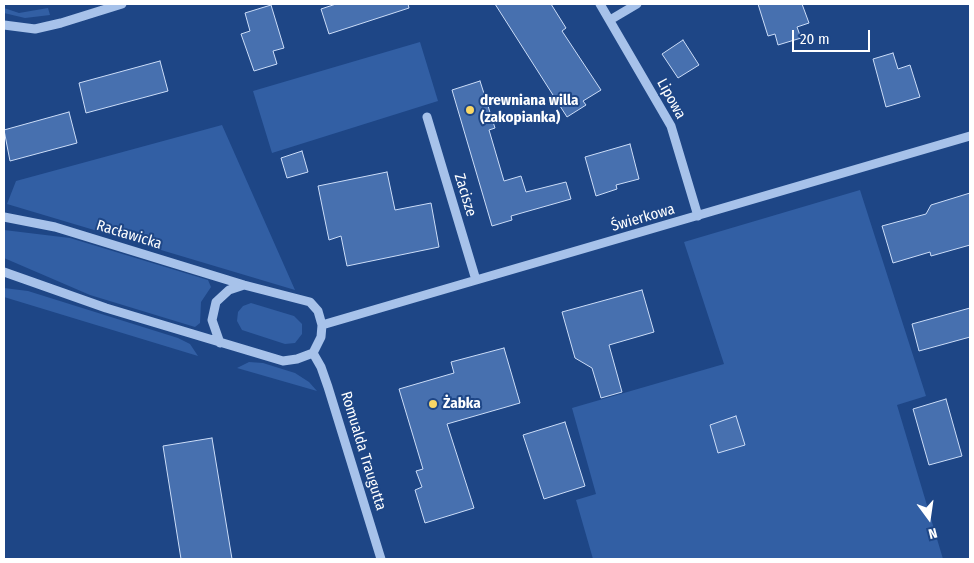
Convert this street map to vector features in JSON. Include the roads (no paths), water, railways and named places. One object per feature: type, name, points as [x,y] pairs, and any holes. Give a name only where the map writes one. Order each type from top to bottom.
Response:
[{"type":"street","points":[[4,25],[35,29],[122,4]]},
{"type":"street","name":"Lipowa","points":[[600,4],[671,126],[698,216]]},
{"type":"street","points":[[610,20],[637,4]]},
{"type":"street","name":"Zacisze","points":[[427,117],[476,280]]},
{"type":"street","name":"Świerkowa","points":[[322,325],[970,136]]},
{"type":"street","name":"Racławicka","points":[[4,217],[55,227],[244,285],[310,302],[318,311],[322,325]]},
{"type":"street","points":[[4,272],[106,308],[283,361],[297,359],[313,353],[321,337],[322,325]]},
{"type":"street","points":[[220,343],[212,320],[216,302],[229,290],[244,285]]},
{"type":"street","name":"Romualda Traugutta","points":[[313,353],[321,367],[328,387],[381,559]]},
{"type":"place","name":"drewniana willa (zakopianka)","points":[[470,110]]},
{"type":"place","name":"Żabka","points":[[433,404]]}]
